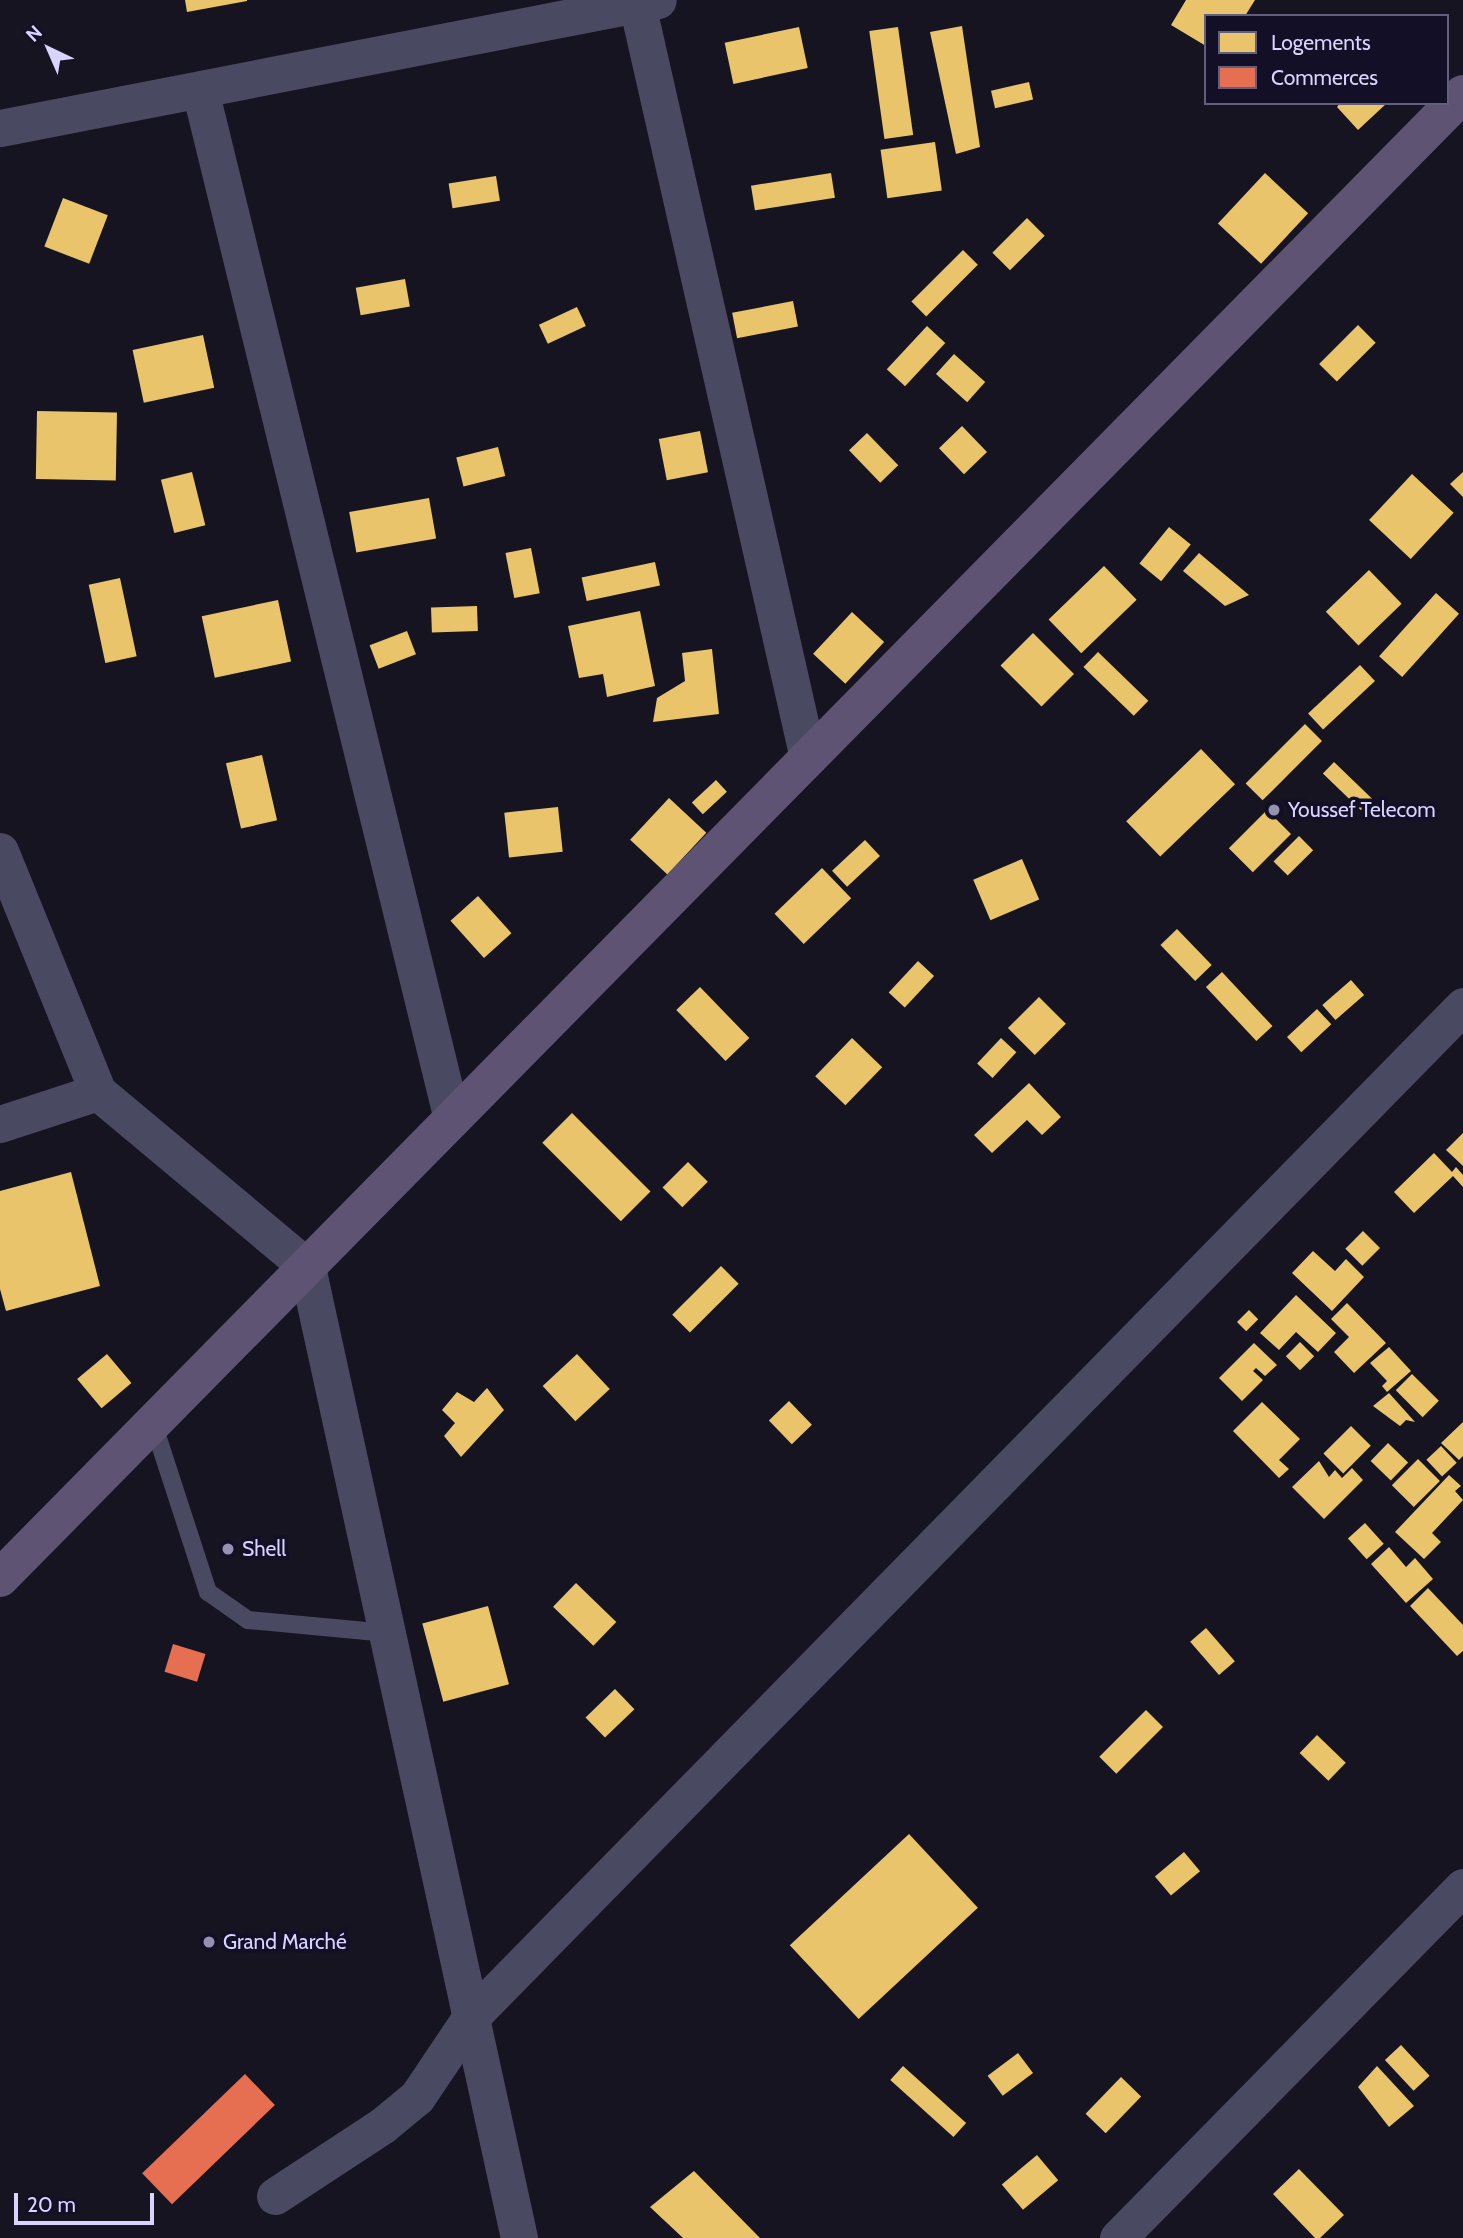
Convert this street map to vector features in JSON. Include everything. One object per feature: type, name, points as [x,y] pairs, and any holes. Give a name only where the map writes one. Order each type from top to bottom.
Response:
[{"type":"main road","points":[[0,1578],[1463,94]]},
{"type":"street","points":[[0,128],[648,2],[808,758]]},
{"type":"street","points":[[200,90],[452,1119]]},
{"type":"street","points":[[0,851],[98,1092],[307,1267],[519,2238]]},
{"type":"street","points":[[275,2196],[383,2125],[417,2097],[470,2018],[1463,1006]]},
{"type":"street","points":[[0,1124],[98,1092]]},
{"type":"street","points":[[1118,2238],[1463,1887]]},
{"type":"lane","points":[[153,1423],[208,1592],[248,1620],[387,1633]]},
{"type":"building: Logements","points":[[185,0],[247,0],[247,1],[187,12]]},
{"type":"building: Logements","points":[[1186,0],[1255,0],[1246,14],[1204,14],[1204,45],[1171,25]]},
{"type":"building: Logements","points":[[962,26],[980,147],[956,154],[930,32]]},
{"type":"building: Logements","points":[[799,27],[808,68],[733,84],[725,43]]},
{"type":"building: Logements","points":[[898,27],[913,135],[884,139],[869,31]]},
{"type":"building: Logements","points":[[1029,82],[1033,100],[995,108],[991,91]]},
{"type":"building: Logements","points":[[1338,105],[1385,105],[1358,130],[1337,107]]},
{"type":"building: Logements","points":[[935,142],[942,191],[887,198],[881,150]]},
{"type":"building: Logements","points":[[831,173],[835,198],[755,210],[751,186]]},
{"type":"building: Logements","points":[[1265,173],[1308,213],[1261,264],[1218,223]]},
{"type":"building: Logements","points":[[496,176],[500,201],[453,208],[449,184]]},
{"type":"building: Logements","points":[[63,198],[108,215],[89,264],[44,247]]},
{"type":"building: Logements","points":[[1027,218],[1045,236],[1010,270],[992,253]]},
{"type":"building: Logements","points":[[963,250],[978,265],[926,316],[911,302]]},
{"type":"building: Logements","points":[[405,279],[410,307],[361,315],[356,288]]},
{"type":"building: Logements","points":[[793,301],[798,327],[737,338],[732,313]]},
{"type":"building: Logements","points":[[577,307],[586,326],[548,344],[539,325]]},
{"type":"building: Logements","points":[[1358,325],[1376,343],[1337,382],[1319,364]]},
{"type":"building: Logements","points":[[927,326],[945,343],[905,386],[887,369]]},
{"type":"building: Logements","points":[[203,335],[214,388],[144,403],[133,350]]},
{"type":"building: Logements","points":[[954,354],[985,382],[967,402],[936,374]]},
{"type":"building: Logements","points":[[37,411],[117,412],[116,480],[36,479]]},
{"type":"building: Logements","points":[[962,426],[987,452],[964,474],[939,448]]},
{"type":"building: Logements","points":[[700,431],[708,472],[667,480],[659,439]]},
{"type":"building: Logements","points":[[867,433],[898,465],[880,483],[849,450]]},
{"type":"building: Logements","points":[[498,447],[505,476],[464,487],[456,457]]},
{"type":"building: Logements","points":[[192,472],[205,525],[174,533],[161,480]]},
{"type":"building: Logements","points":[[1463,472],[1463,497],[1450,484]]},
{"type":"building: Logements","points":[[1412,474],[1454,513],[1411,559],[1369,520]]},
{"type":"building: Logements","points":[[429,498],[436,538],[356,552],[349,512]]},
{"type":"building: Logements","points":[[1169,527],[1191,545],[1161,581],[1139,564]]},
{"type":"building: Logements","points":[[531,548],[540,593],[514,598],[505,553]]},
{"type":"building: Logements","points":[[1199,553],[1249,595],[1225,606],[1183,571]]},
{"type":"building: Logements","points":[[655,562],[660,585],[587,601],[582,578]]},
{"type":"building: Logements","points":[[1104,566],[1137,600],[1081,653],[1049,619]]},
{"type":"building: Logements","points":[[1369,570],[1402,604],[1358,645],[1326,612]]},
{"type":"building: Logements","points":[[120,578],[137,656],[105,663],[89,585]]},
{"type":"building: Logements","points":[[1436,593],[1459,614],[1402,677],[1379,656]]},
{"type":"building: Logements","points":[[278,600],[291,662],[215,678],[202,616]]},
{"type":"building: Logements","points":[[477,606],[478,631],[432,633],[431,608]]},
{"type":"building: Logements","points":[[640,611],[655,686],[607,697],[603,674],[579,678],[568,626]]},
{"type":"building: Logements","points":[[852,612],[884,642],[845,684],[813,654]]},
{"type":"building: Logements","points":[[407,631],[416,654],[379,669],[370,645]]},
{"type":"building: Logements","points":[[1033,633],[1074,674],[1041,707],[1000,666]]},
{"type":"building: Logements","points":[[712,649],[719,714],[653,722],[657,698],[685,681],[682,653]]},
{"type":"building: Logements","points":[[1098,652],[1148,701],[1134,716],[1083,667]]},
{"type":"building: Logements","points":[[1360,665],[1375,681],[1323,730],[1308,713]]},
{"type":"building: Logements","points":[[1305,724],[1322,741],[1263,800],[1246,783]]},
{"type":"building: Logements","points":[[1201,749],[1235,784],[1160,856],[1126,821]]},
{"type":"building: Logements","points":[[262,755],[277,820],[241,829],[226,763]]},
{"type":"building: Logements","points":[[1334,762],[1372,799],[1361,810],[1323,774]]},
{"type":"building: Logements","points":[[716,780],[727,792],[703,814],[692,803]]},
{"type":"building: Logements","points":[[669,798],[706,833],[667,874],[630,840]]},
{"type":"building: Logements","points":[[558,807],[563,852],[509,857],[504,813]]},
{"type":"building: Logements","points":[[1267,810],[1291,834],[1253,872],[1229,848]]},
{"type":"building: Logements","points":[[1299,836],[1313,850],[1288,876],[1274,861]]},
{"type":"building: Logements","points":[[865,840],[880,856],[847,887],[832,871]]},
{"type":"building: Logements","points":[[1022,859],[1039,900],[990,920],[973,880]]},
{"type":"building: Logements","points":[[822,868],[851,898],[804,944],[775,914]]},
{"type":"building: Logements","points":[[478,896],[511,933],[484,958],[451,921]]},
{"type":"building: Logements","points":[[1177,929],[1212,965],[1195,981],[1160,945]]},
{"type":"building: Logements","points":[[918,961],[934,976],[905,1007],[889,992]]},
{"type":"building: Logements","points":[[1222,972],[1272,1026],[1256,1041],[1206,987]]},
{"type":"building: Logements","points":[[1351,980],[1364,995],[1335,1020],[1322,1005]]},
{"type":"building: Logements","points":[[700,987],[749,1038],[726,1061],[676,1010]]},
{"type":"building: Logements","points":[[1039,997],[1066,1024],[1035,1055],[1008,1028]]},
{"type":"building: Logements","points":[[1317,1009],[1331,1024],[1301,1052],[1287,1037]]},
{"type":"building: Logements","points":[[852,1038],[882,1067],[845,1105],[815,1076]]},
{"type":"building: Logements","points":[[1001,1038],[1016,1052],[992,1078],[977,1064]]},
{"type":"building: Logements","points":[[1029,1083],[1061,1117],[1042,1135],[1027,1120],[992,1153],[974,1135]]},
{"type":"building: Logements","points":[[572,1113],[650,1191],[621,1221],[542,1143]]},
{"type":"building: Logements","points":[[1463,1133],[1463,1166],[1446,1150]]},
{"type":"building: Logements","points":[[1434,1153],[1452,1172],[1456,1167],[1463,1175],[1463,1187],[1453,1176],[1414,1213],[1394,1192]]},
{"type":"building: Logements","points":[[688,1162],[708,1182],[682,1207],[663,1187]]},
{"type":"building: Logements","points":[[71,1172],[100,1286],[6,1311],[0,1289],[0,1191]]},
{"type":"building: Logements","points":[[1363,1231],[1380,1248],[1362,1266],[1345,1249]]},
{"type":"building: Logements","points":[[1313,1251],[1335,1271],[1346,1259],[1364,1277],[1332,1311],[1292,1273]]},
{"type":"building: Logements","points":[[721,1266],[739,1284],[690,1332],[672,1315]]},
{"type":"building: Logements","points":[[1296,1295],[1336,1333],[1318,1352],[1296,1332],[1279,1350],[1260,1333]]},
{"type":"building: Logements","points":[[1347,1303],[1386,1343],[1354,1373],[1334,1352],[1349,1337],[1331,1319]]},
{"type":"building: Logements","points":[[1249,1310],[1258,1319],[1246,1331],[1237,1322]]},
{"type":"building: Logements","points":[[1300,1342],[1314,1356],[1300,1370],[1286,1356]]},
{"type":"building: Logements","points":[[1254,1343],[1277,1365],[1265,1376],[1256,1368],[1253,1371],[1263,1380],[1242,1401],[1219,1378]]},
{"type":"building: Logements","points":[[1389,1347],[1411,1371],[1387,1392],[1382,1386],[1387,1381],[1370,1363]]},
{"type":"building: Logements","points":[[107,1354],[131,1383],[102,1408],[77,1379]]},
{"type":"building: Logements","points":[[577,1354],[610,1389],[575,1421],[543,1386]]},
{"type":"building: Logements","points":[[1412,1374],[1439,1401],[1423,1417],[1396,1390]]},
{"type":"building: Logements","points":[[487,1388],[504,1410],[461,1457],[444,1436],[455,1423],[442,1410],[457,1392],[474,1402]]},
{"type":"building: Logements","points":[[1389,1393],[1415,1422],[1406,1420],[1400,1426],[1373,1406]]},
{"type":"building: Logements","points":[[789,1401],[812,1425],[792,1444],[769,1420]]},
{"type":"building: Logements","points":[[1262,1402],[1300,1439],[1279,1460],[1289,1469],[1279,1478],[1233,1431]]},
{"type":"building: Logements","points":[[1463,1422],[1463,1456],[1459,1460],[1441,1443]]},
{"type":"building: Logements","points":[[1351,1426],[1371,1446],[1343,1473],[1323,1454]]},
{"type":"building: Logements","points":[[1388,1443],[1408,1462],[1391,1480],[1371,1461]]},
{"type":"building: Logements","points":[[1441,1446],[1457,1463],[1442,1476],[1426,1460]]},
{"type":"building: Logements","points":[[1418,1459],[1440,1481],[1414,1507],[1392,1485]]},
{"type":"building: Logements","points":[[1319,1461],[1329,1477],[1335,1470],[1342,1478],[1352,1468],[1363,1480],[1324,1519],[1292,1487]]},
{"type":"building: Logements","points":[[1449,1475],[1461,1486],[1455,1491],[1463,1500],[1432,1533],[1441,1542],[1424,1559],[1395,1532]]},
{"type":"building: Logements","points":[[1365,1523],[1384,1544],[1367,1559],[1348,1538]]},
{"type":"building: Logements","points":[[1389,1547],[1406,1567],[1415,1558],[1433,1579],[1406,1603],[1371,1564]]},
{"type":"building: Logements","points":[[576,1583],[616,1622],[593,1646],[553,1607]]},
{"type":"building: Logements","points":[[1428,1588],[1463,1625],[1463,1651],[1457,1656],[1410,1606]]},
{"type":"building: Logements","points":[[488,1606],[509,1684],[443,1702],[422,1624]]},
{"type":"building: Logements","points":[[1206,1628],[1235,1661],[1219,1675],[1190,1642]]},
{"type":"building: Logements","points":[[615,1689],[634,1709],[605,1738],[586,1717]]},
{"type":"building: Logements","points":[[1146,1710],[1163,1727],[1116,1774],[1099,1757]]},
{"type":"building: Logements","points":[[1317,1735],[1346,1763],[1328,1781],[1300,1753]]},
{"type":"building: Logements","points":[[909,1834],[978,1908],[859,2019],[790,1945]]},
{"type":"building: Logements","points":[[1184,1852],[1200,1871],[1171,1896],[1155,1876]]},
{"type":"building: Logements","points":[[1401,2045],[1430,2076],[1414,2091],[1385,2060]]},
{"type":"building: Logements","points":[[1018,2053],[1033,2073],[1003,2096],[988,2076]]},
{"type":"building: Logements","points":[[903,2066],[966,2123],[953,2137],[890,2080]]},
{"type":"building: Logements","points":[[1377,2066],[1414,2106],[1389,2127],[1358,2087]]},
{"type":"building: Logements","points":[[1121,2077],[1141,2096],[1106,2133],[1086,2114]]},
{"type":"building: Logements","points":[[1037,2155],[1058,2180],[1023,2210],[1002,2185]]},
{"type":"building: Logements","points":[[1299,2169],[1344,2215],[1320,2238],[1315,2238],[1273,2194]]},
{"type":"building: Logements","points":[[694,2171],[760,2238],[683,2238],[650,2207]]},
{"type":"building: Commerces","points":[[173,1644],[206,1654],[197,1682],[165,1672]]},
{"type":"building: Commerces","points":[[245,2074],[275,2105],[172,2204],[142,2173]]},
{"type":"place","name":"Youssef Telecom","points":[[1274,810]]},
{"type":"place","name":"Shell","points":[[228,1549]]},
{"type":"place","name":"Grand Marché","points":[[209,1942]]}]
